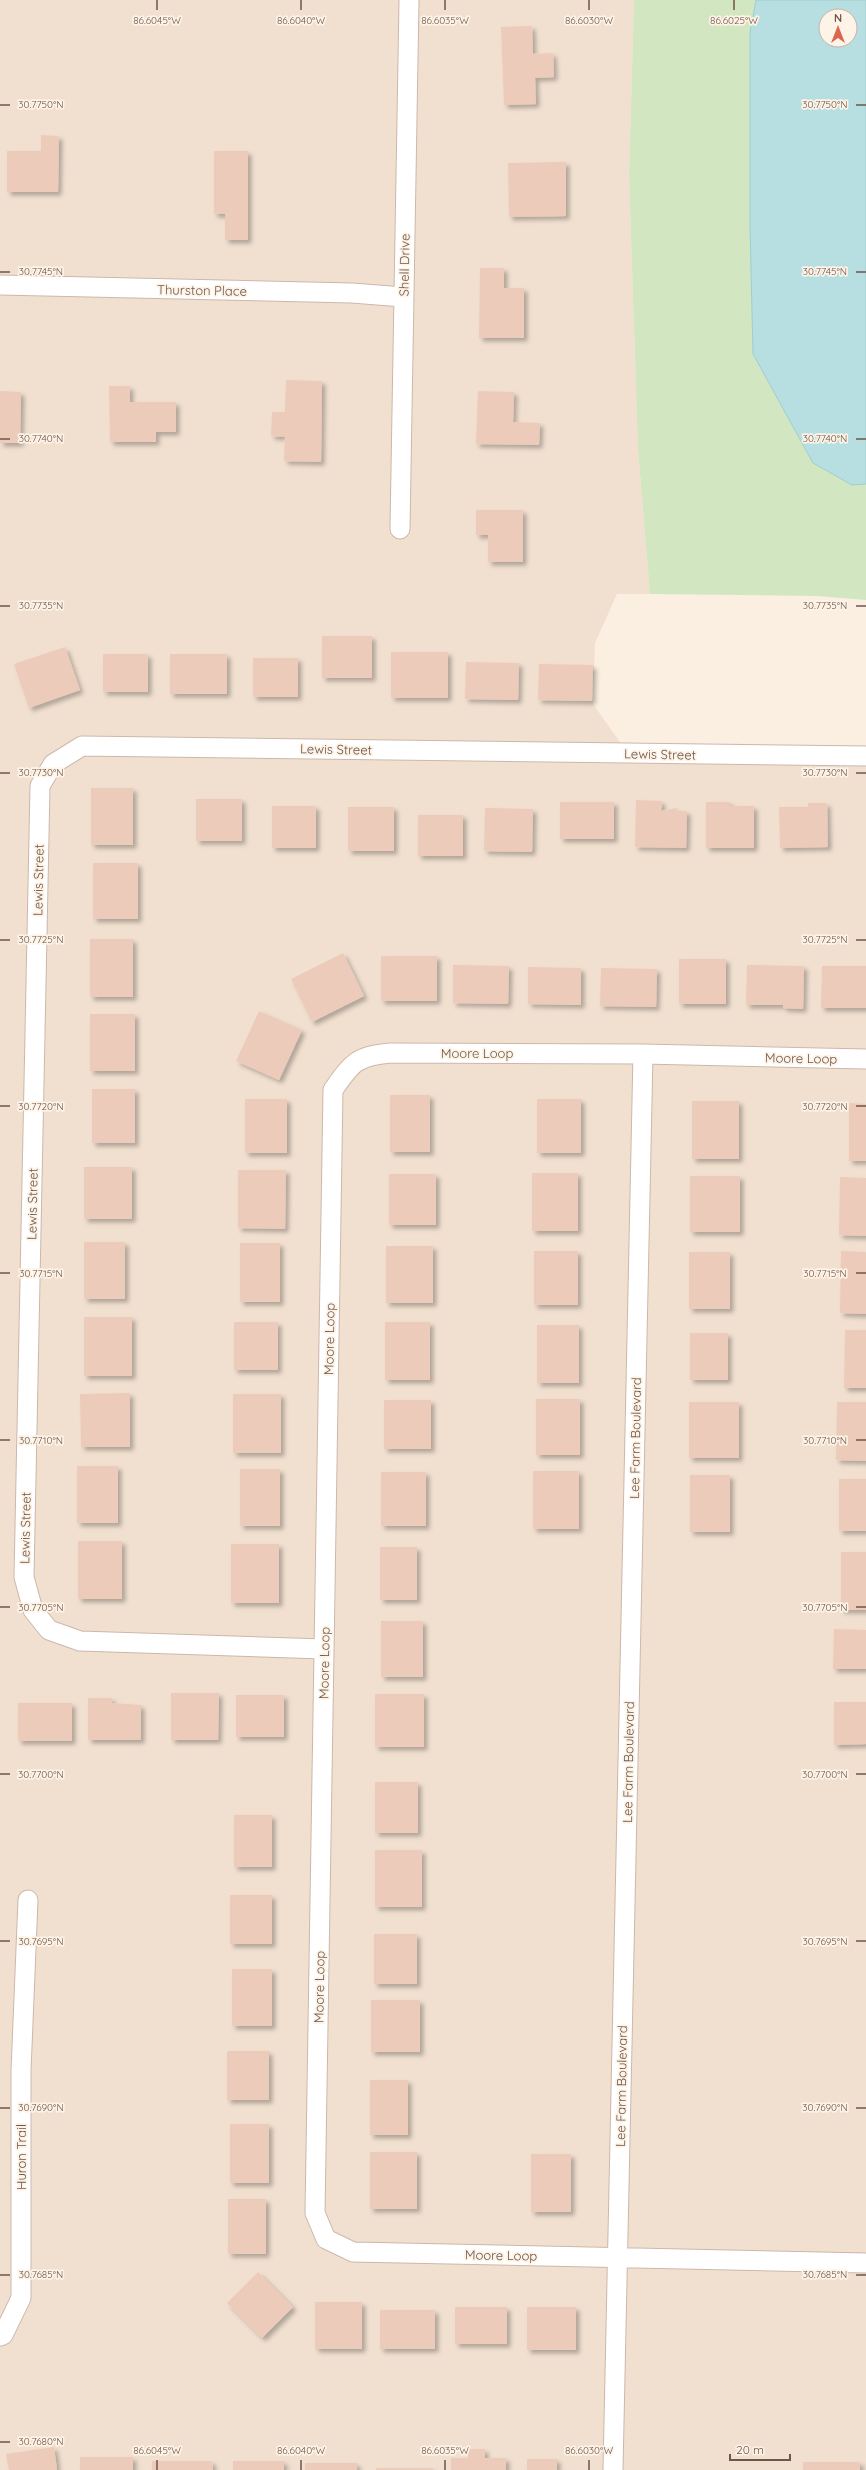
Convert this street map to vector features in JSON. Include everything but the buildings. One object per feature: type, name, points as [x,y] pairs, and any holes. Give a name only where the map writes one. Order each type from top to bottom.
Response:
[{"type":"street","name":"Shell Drive","points":[[400,529],[408,0]]},
{"type":"street","name":"Thurston Place","points":[[0,285],[352,293],[403,297]]},
{"type":"street","name":"Lewis Street","points":[[324,1649],[80,1641],[49,1630],[33,1610],[24,1577],[40,786],[53,764],[82,746],[866,756]]},
{"type":"street","name":"Moore Loop","points":[[866,1059],[643,1054],[390,1053],[366,1055],[346,1071],[333,1090],[315,2213],[326,2239],[353,2252],[866,2263]]},
{"type":"street","name":"Lee Farm Boulevard","points":[[613,2470],[643,1054]]},
{"type":"street","name":"Huron Trail","points":[[0,2336],[3,2335],[21,2298],[21,2071],[28,1900]]},
{"type":"shaded area","points":[[0,0],[634,0],[629,175],[638,450],[650,594],[617,594],[595,643],[593,704],[622,745],[866,754],[866,2470],[0,2470]]},
{"type":"green space","points":[[634,0],[756,0],[750,32],[750,227],[852,484],[866,484],[866,600],[817,596],[650,594],[638,450],[629,175]]},
{"type":"water","points":[[756,0],[866,0],[866,484],[852,485],[813,463],[753,354],[750,227],[750,32]]}]
